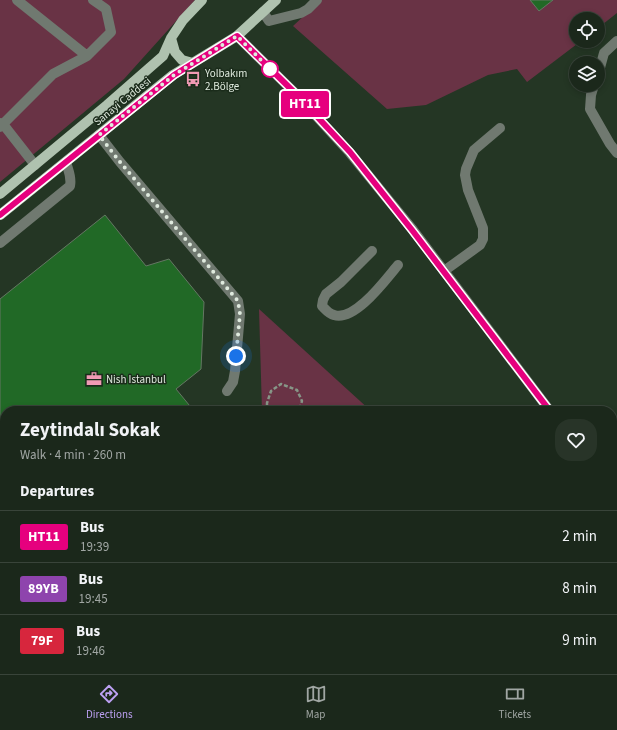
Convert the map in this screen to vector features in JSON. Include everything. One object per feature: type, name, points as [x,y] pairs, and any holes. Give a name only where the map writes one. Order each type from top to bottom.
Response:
[{"type":"main road","name":"Sanayi Caddesi","points":[[0,194],[107,106],[163,56],[171,38],[183,20],[202,0]]},
{"type":"main road","points":[[263,12],[266,0]]},
{"type":"main road","name":"Sanayi Caddesi","points":[[0,215],[174,75],[237,36],[276,0]]},
{"type":"main road","points":[[171,38],[175,52],[182,60],[193,63]]},
{"type":"main road","points":[[107,106],[118,119]]},
{"type":"street","points":[[17,0],[87,56]]},
{"type":"street","points":[[35,165],[1,125],[53,74],[87,56],[111,32],[106,10],[94,0]]},
{"type":"street","points":[[263,12],[269,21],[301,13],[308,9],[317,0]]},
{"type":"street","points":[[237,36],[297,95],[350,152],[444,271],[546,406]]},
{"type":"street","points":[[603,56],[604,53],[617,41]]},
{"type":"street","points":[[592,92],[590,109],[610,144],[617,152]]},
{"type":"street","points":[[444,271],[480,245],[483,239],[483,228],[468,190],[465,175],[474,150],[500,128]]},
{"type":"street","points":[[99,135],[120,162],[238,301],[240,314],[235,372],[233,382],[228,391]]},
{"type":"street","points":[[0,243],[70,186],[71,181],[66,162]]},
{"type":"street","points":[[372,251],[326,294],[322,306],[328,312],[335,316],[342,316],[355,310],[363,304],[398,265]]},
{"type":"path","points":[[267,406],[271,391],[281,384],[297,390],[302,401],[300,406]]},
{"type":"shaded area","points":[[0,0],[195,0],[124,79],[0,182]]},
{"type":"shaded area","points":[[321,0],[617,0],[617,13],[605,22],[605,12],[569,12],[569,48],[572,48],[527,82],[517,69],[488,75],[426,105],[387,109],[293,26]]},
{"type":"shaded area","points":[[259,309],[366,406],[262,406]]},
{"type":"building","points":[[530,0],[553,0],[539,11]]},
{"type":"building","name":"Nish Istanbul","points":[[105,215],[146,266],[169,259],[204,302],[201,369],[176,389],[190,406],[0,406],[0,299]]},
{"type":"bus line","name":"HT11","points":[[0,215],[174,75],[237,36],[297,95],[350,152],[412,230],[546,406]]},
{"type":"place","name":"Yolbakım 2.Bölge","points":[[193,79]]},
{"type":"place","name":"Nish Istanbul","points":[[94,379]]},
{"type":"route","points":[[236,356],[240,314],[238,301],[120,162],[99,135],[174,75],[237,36],[270,69]]}]
